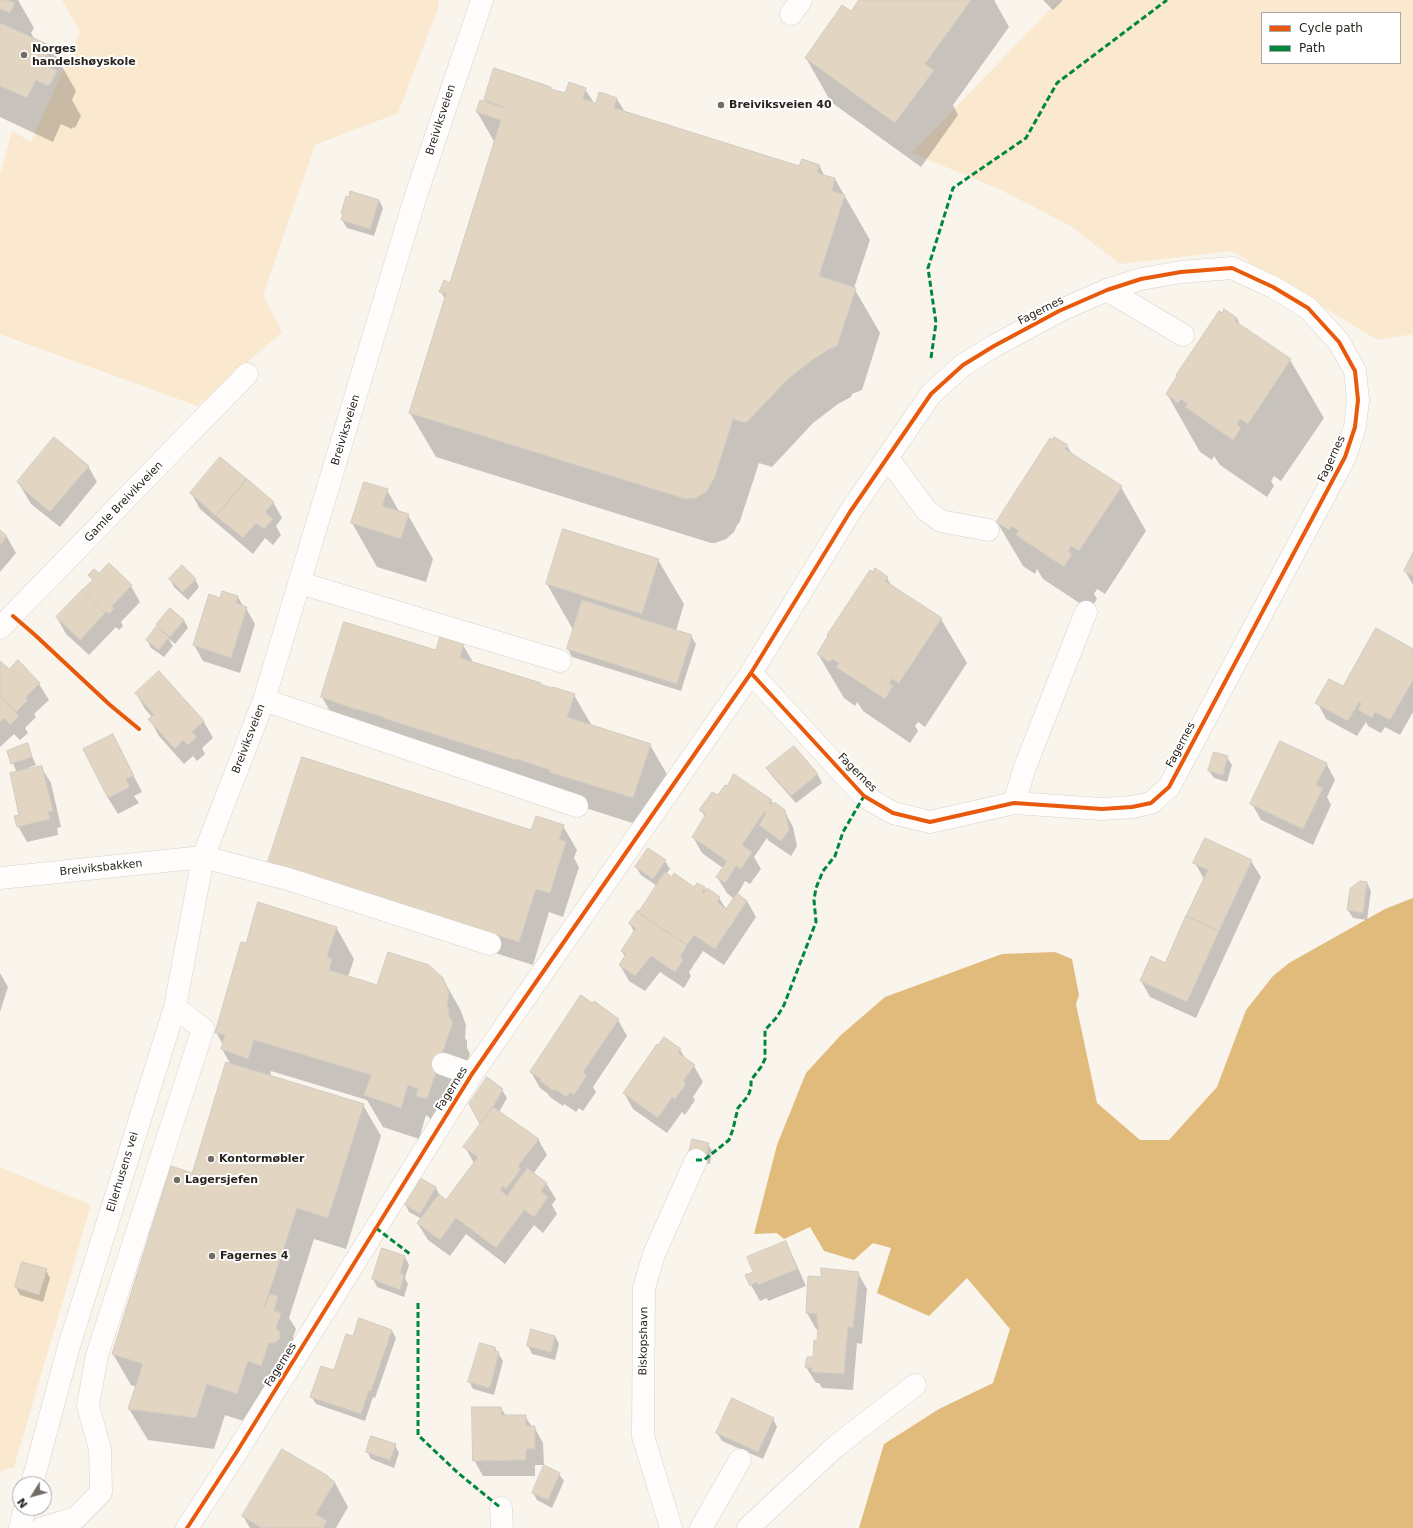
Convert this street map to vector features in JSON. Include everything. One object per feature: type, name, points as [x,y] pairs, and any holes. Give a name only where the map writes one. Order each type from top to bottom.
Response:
[{"type":"street","name":"Breiviksveien","points":[[202,857],[264,700],[416,195],[482,0]]},
{"type":"street","name":"Fagernes","points":[[186,1528],[244,1440],[472,1074],[751,673],[850,512],[930,394],[963,365],[994,346],[1059,311],[1107,290],[1141,279],[1181,272],[1232,268],[1273,286],[1308,308],[1339,342],[1355,371],[1358,400],[1356,426],[1345,456],[1169,787],[1151,803],[1132,807],[1102,809],[1014,803],[930,822],[893,813],[864,796],[751,673]]},
{"type":"street","points":[[1107,290],[1183,335]]},
{"type":"street","name":"Gamle Breivikveien","points":[[0,628],[247,374]]},
{"type":"street","points":[[888,457],[926,510],[941,521],[988,530]]},
{"type":"street","points":[[300,583],[560,661]]},
{"type":"street","points":[[1014,803],[1025,767],[1086,612]]},
{"type":"street","points":[[264,700],[577,806]]},
{"type":"street","points":[[202,857],[288,879],[490,944]]},
{"type":"street","name":"Breiviksbakken","points":[[0,878],[202,857]]},
{"type":"street","name":"Ellerhusens vei","points":[[34,1476],[69,1346],[175,1007],[202,857]]},
{"type":"street","points":[[42,1528],[76,1518],[101,1492],[100,1449],[88,1406],[97,1355],[203,1029],[175,1007]]},
{"type":"street","points":[[444,1064],[472,1074]]},
{"type":"street","name":"Biskopshavn","points":[[671,1528],[643,1436],[644,1288],[654,1254],[696,1160]]},
{"type":"street","points":[[748,1528],[836,1447],[915,1386]]},
{"type":"street","points":[[701,1528],[740,1460]]},
{"type":"street","points":[[20,1528],[23,1516]]},
{"type":"shaded area","points":[[62,0],[439,0],[437,11],[398,113],[315,145],[263,295],[282,332],[197,406],[0,334],[0,175],[12,131],[31,142],[80,32]]},
{"type":"shaded area","points":[[1063,0],[1413,0],[1413,334],[1377,340],[1232,251],[1120,264],[1069,225],[999,189],[912,153],[1054,5]]},
{"type":"shaded area","points":[[1413,898],[1413,1528],[859,1528],[884,1444],[939,1409],[993,1383],[1010,1329],[967,1278],[929,1316],[877,1293],[891,1248],[873,1243],[854,1260],[824,1251],[810,1227],[784,1239],[777,1233],[754,1234],[777,1145],[806,1073],[841,1035],[885,997],[1002,954],[1055,952],[1072,959],[1079,995],[1076,1004],[1097,1103],[1140,1140],[1169,1140],[1217,1087],[1246,1010],[1273,976],[1289,963],[1385,909]]},
{"type":"shaded area","points":[[0,1167],[91,1205],[14,1467],[0,1471]]},
{"type":"building","points":[[0,0],[7,0],[15,3],[10,13],[1,9],[0,11]]},
{"type":"building","points":[[859,0],[971,0],[925,64],[934,70],[895,123],[805,58],[842,5],[851,11]]},
{"type":"building","name":"Norges handelshøyskole","points":[[0,23],[51,46],[43,64],[57,71],[50,85],[48,84],[47,86],[36,80],[27,98],[0,86]]},
{"type":"building","points":[[494,68],[565,93],[569,82],[586,88],[583,99],[596,103],[599,92],[603,93],[617,98],[614,108],[799,166],[802,159],[820,165],[817,172],[819,172],[819,174],[835,178],[832,191],[845,195],[819,276],[856,288],[837,346],[827,350],[812,360],[788,379],[746,423],[733,419],[714,480],[706,492],[696,498],[685,499],[409,413],[446,294],[439,292],[444,280],[450,283],[501,120],[476,112],[480,100],[505,108],[484,100]]},
{"type":"building","points":[[350,191],[379,200],[370,229],[341,220],[343,214],[341,213],[346,196],[349,197]]},
{"type":"building","points":[[1224,309],[1237,318],[1235,321],[1291,359],[1248,424],[1240,419],[1237,424],[1241,428],[1233,440],[1185,407],[1188,404],[1181,399],[1178,403],[1166,394],[1177,376],[1176,375],[1219,311],[1222,313]]},
{"type":"building","points":[[54,437],[89,466],[50,512],[17,482]]},
{"type":"building","points":[[1054,437],[1068,445],[1065,449],[1122,486],[1079,551],[1071,546],[1068,551],[1072,554],[1064,567],[1016,535],[1019,531],[1012,526],[1009,530],[996,522],[1050,438],[1052,440]]},
{"type":"building","points":[[220,457],[247,479],[216,516],[190,493]]},
{"type":"building","points":[[247,479],[274,502],[265,512],[273,519],[264,529],[256,523],[243,538],[216,516]]},
{"type":"building","points":[[364,482],[388,489],[382,506],[409,514],[401,539],[351,523]]},
{"type":"building","points":[[563,529],[659,559],[642,614],[546,584]]},
{"type":"building","points":[[0,530],[7,536],[0,545]]},
{"type":"building","points":[[1413,553],[1413,576],[1404,571]]},
{"type":"building","points":[[109,563],[132,585],[112,606],[114,609],[109,614],[107,612],[105,613],[82,590],[93,580],[88,575],[94,569],[99,573]]},
{"type":"building","points":[[182,565],[196,579],[183,592],[169,579]]},
{"type":"building","points":[[875,568],[888,577],[885,581],[942,618],[899,683],[892,679],[889,683],[893,686],[885,699],[836,667],[839,663],[832,659],[829,662],[817,654],[828,636],[827,635],[870,570],[873,572]]},
{"type":"building","points":[[82,590],[105,613],[80,640],[56,617]]},
{"type":"building","points":[[222,591],[238,596],[236,603],[247,607],[231,658],[193,645],[209,594],[220,598]]},
{"type":"building","points":[[582,600],[692,635],[677,684],[567,649]]},
{"type":"building","points":[[170,608],[184,620],[170,637],[156,625]]},
{"type":"building","points":[[344,622],[436,650],[440,636],[464,644],[460,658],[575,694],[567,717],[651,744],[633,798],[549,772],[550,770],[517,759],[516,760],[357,710],[321,697]]},
{"type":"building","points":[[156,627],[169,637],[159,650],[146,640]]},
{"type":"building","points":[[1376,628],[1413,649],[1413,680],[1390,720],[1375,712],[1372,718],[1358,710],[1361,703],[1359,702],[1348,721],[1315,703],[1329,679],[1343,686]]},
{"type":"building","points":[[18,660],[40,683],[25,698],[28,700],[16,712],[0,696],[0,661],[9,669]]},
{"type":"building","points":[[159,671],[204,721],[192,732],[197,737],[188,745],[183,740],[175,749],[148,719],[154,715],[135,693]]},
{"type":"building","points":[[0,696],[19,716],[10,725],[4,718],[0,722]]},
{"type":"building","points":[[113,734],[134,776],[126,779],[130,787],[108,798],[83,749]]},
{"type":"building","points":[[1280,741],[1327,763],[1316,785],[1323,788],[1303,829],[1250,804]]},
{"type":"building","points":[[28,743],[32,757],[11,764],[7,751]]},
{"type":"building","points":[[794,746],[818,774],[791,796],[766,768]]},
{"type":"building","points":[[1214,752],[1228,756],[1223,775],[1208,771]]},
{"type":"building","points":[[302,757],[531,830],[536,816],[564,825],[559,839],[566,842],[550,893],[536,889],[519,942],[268,862]]},
{"type":"building","points":[[42,766],[53,811],[48,812],[50,819],[17,827],[14,816],[19,815],[10,773]]},
{"type":"building","points":[[734,774],[772,800],[769,803],[772,805],[774,802],[785,810],[789,830],[781,841],[759,825],[766,813],[764,812],[742,845],[752,852],[741,869],[736,866],[725,883],[716,877],[727,861],[692,837],[706,814],[699,810],[712,792],[718,795],[725,785],[727,786]]},
{"type":"building","points":[[1205,838],[1252,860],[1219,931],[1186,916],[1208,870],[1193,863]]},
{"type":"building","points":[[648,848],[666,860],[653,879],[635,867]]},
{"type":"building","points":[[665,872],[672,877],[674,873],[694,887],[697,883],[705,887],[702,892],[704,893],[707,888],[720,897],[717,902],[726,909],[737,893],[747,901],[715,949],[694,935],[687,945],[637,912]]},
{"type":"building","points":[[1360,881],[1367,882],[1363,913],[1347,910],[1350,889]]},
{"type":"building","points":[[258,902],[337,927],[327,956],[332,959],[329,970],[377,985],[388,952],[429,965],[443,978],[449,993],[447,1008],[449,1008],[449,1017],[453,1022],[427,1099],[416,1096],[418,1089],[408,1085],[401,1108],[364,1095],[371,1075],[254,1040],[248,1059],[221,1049],[225,1035],[215,1033],[241,942],[246,943]]},
{"type":"building","points":[[637,912],[687,945],[680,957],[683,960],[675,972],[651,956],[635,976],[619,965],[626,954],[621,951],[636,928],[629,924]]},
{"type":"building","points":[[1186,916],[1219,931],[1187,1002],[1140,981],[1151,956],[1165,963]]},
{"type":"building","points":[[581,995],[592,1003],[594,1001],[619,1019],[583,1072],[587,1075],[574,1095],[570,1092],[566,1097],[555,1089],[554,1091],[540,1081],[541,1079],[530,1072]]},
{"type":"building","points":[[664,1037],[681,1049],[678,1053],[695,1065],[683,1081],[686,1084],[675,1099],[672,1097],[658,1118],[623,1093],[657,1044],[658,1045]]},
{"type":"building","name":"Fagernes 4","points":[[226,1062],[364,1104],[328,1218],[297,1208],[264,1308],[270,1294],[278,1296],[274,1311],[281,1313],[276,1328],[280,1333],[280,1338],[274,1343],[269,1343],[261,1366],[248,1361],[237,1394],[207,1384],[196,1418],[128,1409],[143,1364],[112,1354],[171,1166],[192,1173]]},
{"type":"building","points":[[487,1077],[503,1089],[493,1107],[480,1124],[469,1104]]},
{"type":"building","points":[[493,1107],[539,1139],[518,1166],[521,1169],[506,1189],[503,1186],[500,1190],[507,1196],[527,1168],[547,1183],[541,1191],[548,1197],[534,1217],[524,1210],[496,1248],[456,1218],[440,1240],[417,1223],[439,1194],[446,1200],[478,1157],[463,1147]]},
{"type":"building","points":[[692,1139],[709,1143],[706,1157],[689,1153]]},
{"type":"building","points":[[420,1178],[436,1187],[420,1214],[404,1204]]},
{"type":"building","points":[[786,1241],[797,1269],[758,1285],[757,1282],[750,1286],[745,1275],[753,1272],[747,1257]]},
{"type":"building","points":[[382,1248],[405,1256],[400,1273],[404,1275],[400,1290],[372,1279]]},
{"type":"building","points":[[22,1262],[47,1269],[39,1295],[15,1287]]},
{"type":"building","points":[[821,1268],[859,1272],[853,1328],[848,1327],[844,1374],[812,1372],[812,1368],[805,1367],[807,1357],[813,1357],[814,1340],[817,1341],[818,1324],[817,1314],[806,1313],[808,1276],[821,1277]]},
{"type":"building","points":[[359,1318],[392,1330],[371,1391],[369,1390],[361,1414],[310,1397],[321,1366],[334,1370],[346,1334],[353,1336]]},
{"type":"building","points":[[531,1329],[555,1336],[551,1352],[527,1346]]},
{"type":"building","points":[[480,1343],[495,1347],[495,1351],[499,1352],[490,1388],[468,1382]]},
{"type":"building","points":[[732,1398],[774,1418],[758,1452],[716,1433]]},
{"type":"building","points":[[472,1407],[501,1407],[502,1415],[526,1415],[526,1426],[535,1426],[535,1449],[526,1449],[526,1460],[473,1461]]},
{"type":"building","points":[[371,1436],[396,1444],[390,1460],[366,1452]]},
{"type":"building","points":[[282,1449],[328,1476],[335,1482],[316,1514],[327,1521],[323,1528],[262,1528],[242,1516]]},
{"type":"building","points":[[544,1465],[560,1473],[548,1500],[532,1493]]},
{"type":"marked path","points":[[931,358],[936,323],[928,268],[953,188],[1026,138],[1057,83],[1167,0]]},
{"type":"marked path","points":[[696,1160],[704,1160],[729,1140],[738,1108],[748,1096],[751,1088],[751,1080],[765,1059],[765,1030],[777,1017],[784,1005],[816,922],[814,900],[816,888],[823,871],[835,856],[843,832],[864,796]]},
{"type":"marked path","points":[[376,1228],[410,1254]]},
{"type":"marked path","points":[[418,1303],[418,1435],[458,1473],[501,1508]]},
{"type":"cycle path","points":[[187,1528],[236,1453],[472,1074],[751,673],[850,512],[931,394],[963,365],[994,346],[1059,311],[1107,290],[1141,279],[1181,272],[1232,268],[1273,287],[1308,308],[1339,342],[1355,371],[1358,400],[1355,427],[1345,457],[1169,787],[1151,803],[1132,807],[1102,809],[1014,803],[930,822],[893,813],[864,796],[751,673]]},
{"type":"cycle path","points":[[13,616],[110,705],[139,729]]},
{"type":"place","name":"Norges handelshøyskole","points":[[24,55]]},
{"type":"place","name":"Breiviksveien 40","points":[[721,105]]},
{"type":"place","name":"Kontormøbler","points":[[211,1159]]},
{"type":"place","name":"Lagersjefen","points":[[177,1180]]},
{"type":"place","name":"Fagernes 4","points":[[212,1256]]}]
